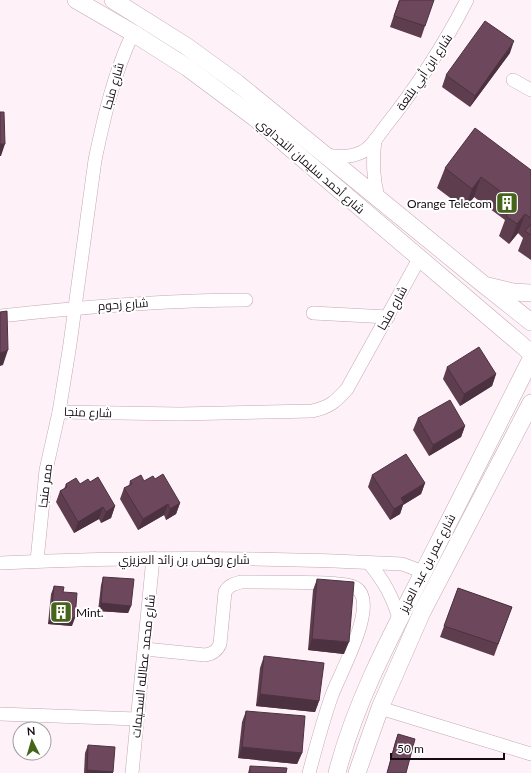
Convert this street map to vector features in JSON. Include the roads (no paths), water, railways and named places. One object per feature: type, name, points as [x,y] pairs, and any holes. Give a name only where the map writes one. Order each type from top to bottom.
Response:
[{"type":"street","name":"شارع أحمد سليمان النجداوي","points":[[76,0],[133,33],[188,68],[255,118],[531,353]]},
{"type":"street","name":"شارع أحمد سليمان النجداوي","points":[[113,0],[186,46],[237,83],[531,322]]},
{"type":"street","name":"شارع ابن أبي بلتعة","points":[[326,155],[340,157],[353,156],[363,152],[374,140],[404,102],[450,32],[467,0]]},
{"type":"street","name":"شارع منجا","points":[[133,33],[123,53],[100,132],[90,190],[76,308],[59,412],[188,414],[312,411],[326,408],[336,402],[347,389],[419,259]]},
{"type":"street","points":[[512,80],[531,90]]},
{"type":"street","points":[[374,140],[373,173],[378,198]]},
{"type":"street","points":[[483,284],[513,292],[531,293]]},
{"type":"street","name":"شارع زحوم","points":[[0,316],[76,308],[193,300],[246,300]]},
{"type":"street","points":[[313,314],[388,317]]},
{"type":"street","name":"شارع عمر بن عبد العزيز","points":[[337,773],[352,724],[376,667],[399,618],[531,359]]},
{"type":"street","name":"شارع عمر بن عبد العزيز","points":[[357,773],[380,708],[422,612],[529,408]]},
{"type":"street","name":"ممر منجا","points":[[37,561],[46,470],[59,412]]},
{"type":"street","name":"شارع روكس بن زائد العزيزي","points":[[0,563],[153,558],[282,559],[402,564],[423,573]]},
{"type":"street","name":"شارع محمد عطالله السحيمات","points":[[132,773],[153,558]]},
{"type":"street","points":[[368,563],[385,584],[394,602],[399,618]]},
{"type":"street","points":[[145,649],[206,655],[213,654],[218,649],[220,644],[226,592],[228,587],[233,584],[241,582],[307,582],[339,584],[356,588],[363,598],[362,620],[356,639],[332,694],[309,773]]},
{"type":"street","points":[[380,708],[531,754]]},
{"type":"street","points":[[0,714],[137,719]]},
{"type":"place","name":"Orange Telecom","points":[[507,203]]},
{"type":"place","name":"Mint.","points":[[61,612]]}]
